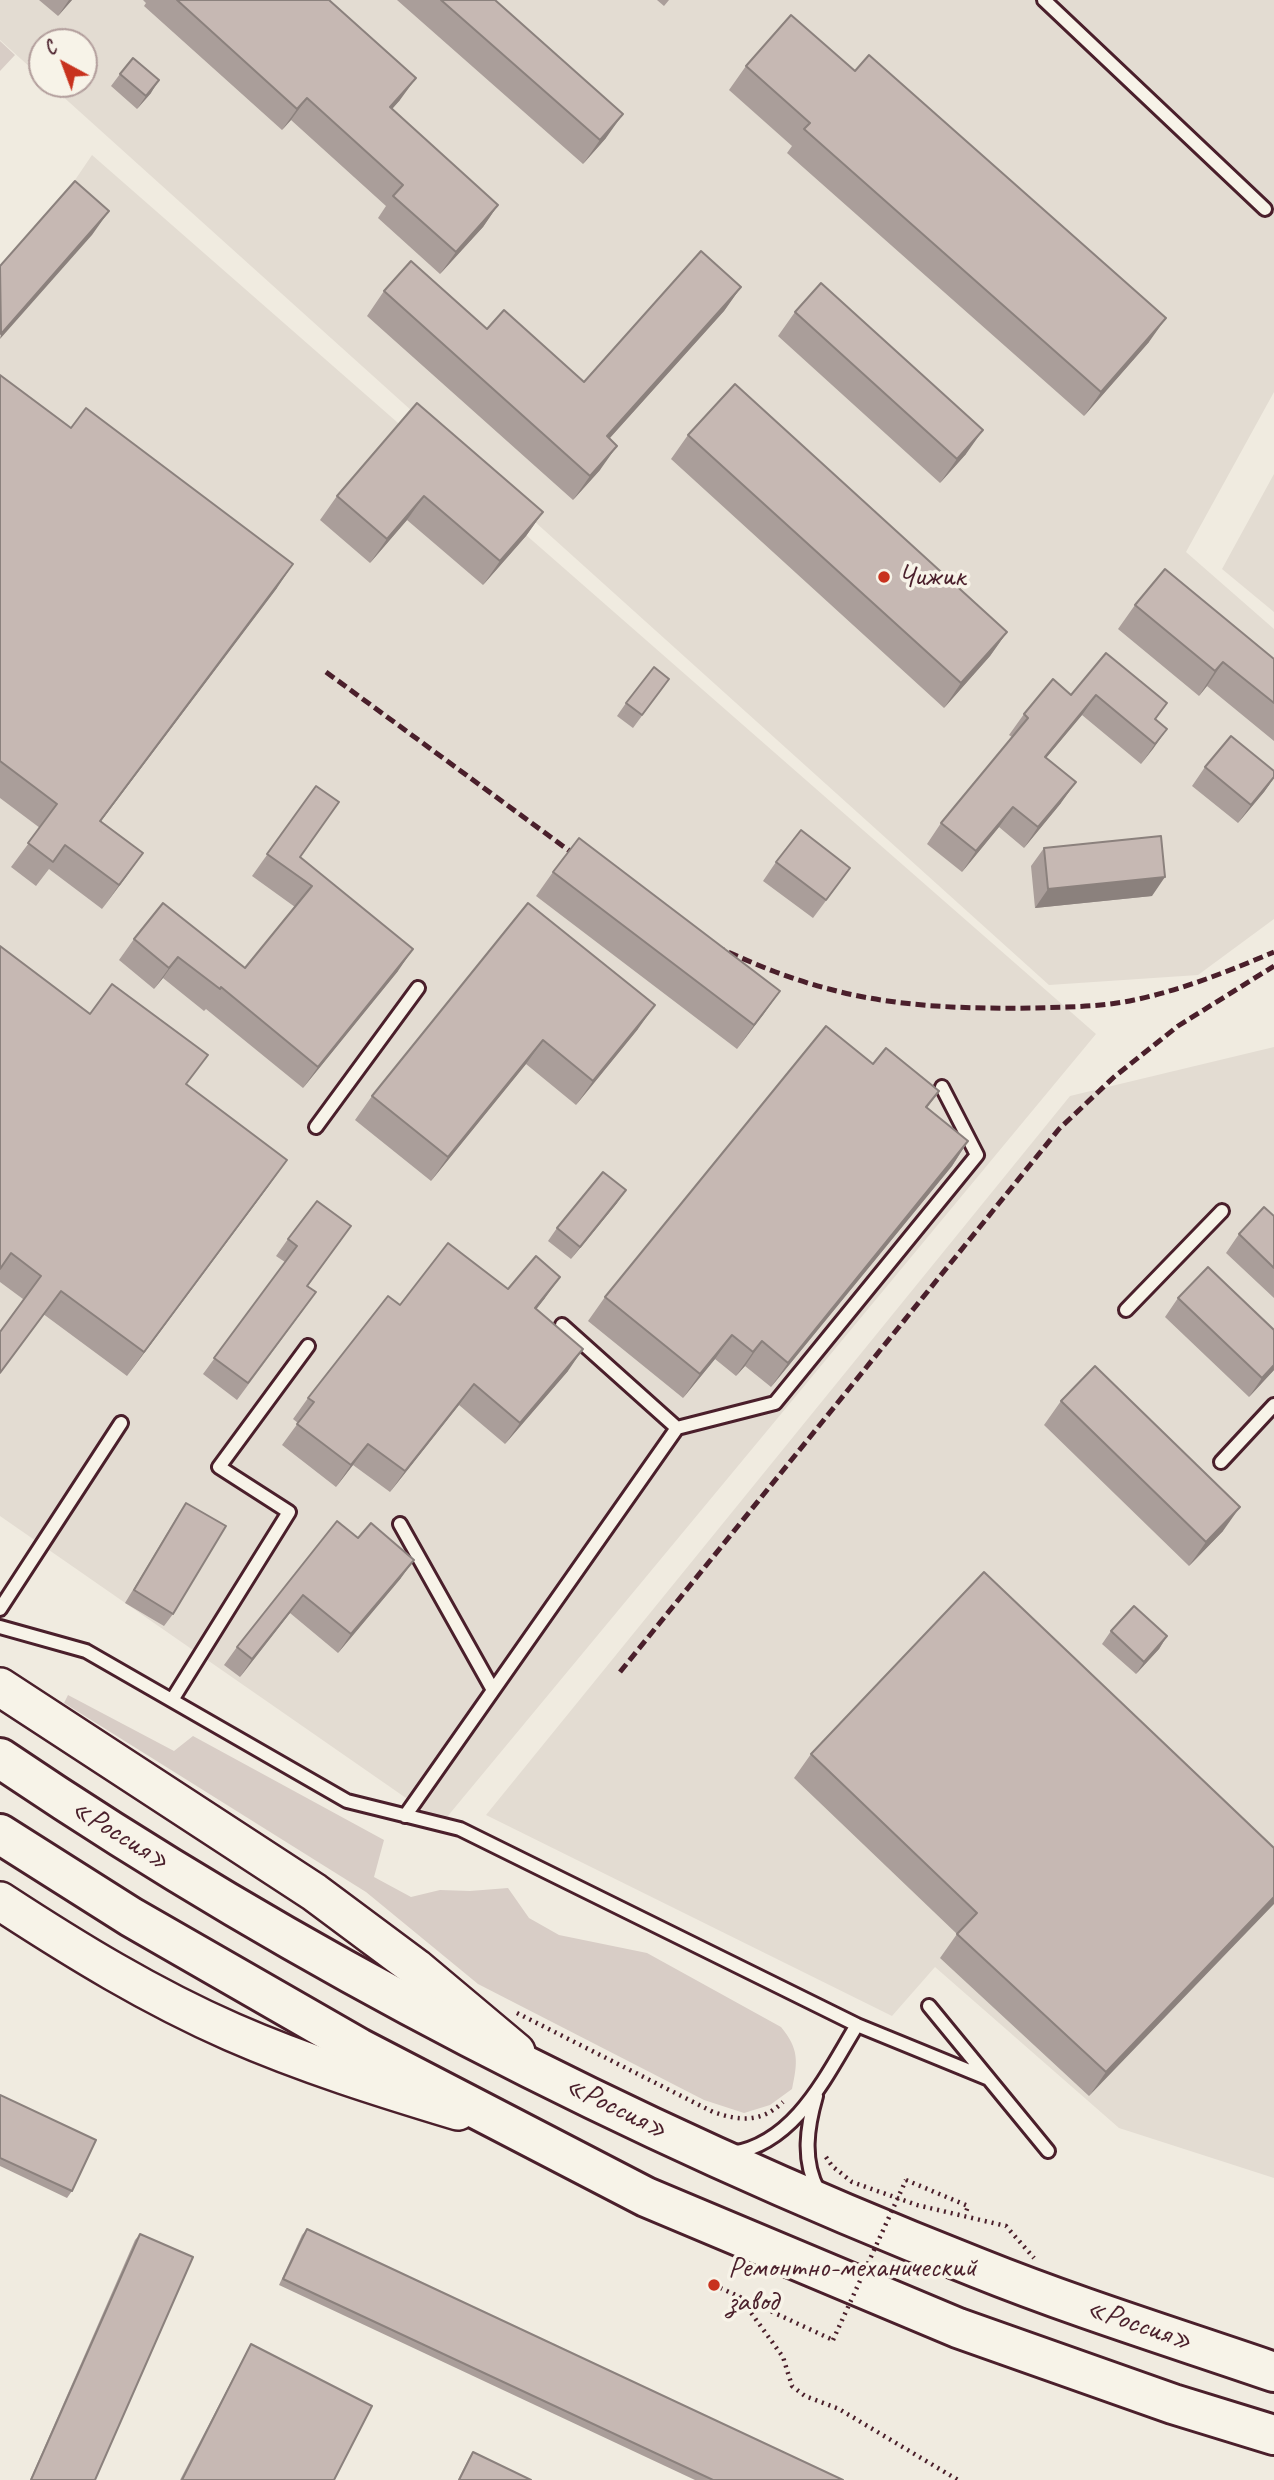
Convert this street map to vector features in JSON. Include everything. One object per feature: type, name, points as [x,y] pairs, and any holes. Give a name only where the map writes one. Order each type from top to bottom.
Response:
[{"type":"highway","name":"«Россия»","points":[[0,1758],[61,1799],[270,1926],[460,2032],[714,2156],[827,2207],[982,2270],[1274,2372]]},
{"type":"highway","points":[[0,1834],[131,1917],[347,2042],[646,2197],[958,2329],[1172,2404],[1274,2435]]},
{"type":"main road","points":[[0,1687],[314,1892],[416,1969],[539,2071]]},
{"type":"main road","points":[[0,1901],[125,1979],[232,2032],[385,2089],[509,2127]]},
{"type":"lane","points":[[1044,0],[1265,209]]},
{"type":"lane","points":[[316,1127],[418,988]]},
{"type":"lane","points":[[405,1816],[677,1428],[775,1403],[976,1155],[942,1087]]},
{"type":"lane","points":[[1126,1310],[1222,1211]]},
{"type":"lane","points":[[562,1325],[677,1428]]},
{"type":"lane","points":[[172,1700],[289,1512],[219,1467],[308,1346]]},
{"type":"lane","points":[[1221,1462],[1274,1405]]},
{"type":"lane","points":[[0,1609],[121,1423]]},
{"type":"lane","points":[[400,1524],[493,1690]]},
{"type":"lane","points":[[0,1627],[86,1651],[347,1801],[460,1829],[857,2025],[989,2080]]},
{"type":"lane","points":[[929,2006],[1048,2151]]},
{"type":"lane","points":[[714,2156],[746,2151],[768,2140],[792,2122],[818,2089],[857,2025]]},
{"type":"lane","points":[[818,2089],[807,2132],[807,2154],[812,2178],[827,2207]]},
{"type":"path","points":[[825,2156],[832,2166],[852,2182],[917,2205],[1006,2226],[1037,2261]]},
{"type":"path","points":[[714,2285],[833,2340],[906,2180],[968,2206],[965,2215]]},
{"type":"path","points":[[738,2296],[783,2357],[792,2386],[805,2396],[839,2409],[958,2480]]},
{"type":"shaded area","points":[[0,0],[1274,0],[1274,392],[1186,552],[1274,629],[1274,919],[1198,975],[1049,985],[65,98],[98,98],[98,28],[28,28],[28,65],[0,40]]},
{"type":"shaded area","points":[[0,41],[15,55],[0,71]]},
{"type":"shaded area","points":[[92,155],[1096,1034],[442,1823],[0,1516],[0,271],[58,205]]},
{"type":"shaded area","points":[[1274,474],[1274,612],[1222,569]]},
{"type":"shaded area","points":[[1274,1047],[1274,2178],[1119,2128],[935,1967],[892,2016],[486,1815],[1070,1096]]},
{"type":"shaded area","points":[[68,1695],[174,1751],[193,1736],[384,1840],[374,1877],[411,1897],[440,1890],[508,1888],[529,1918],[559,1935],[647,1953],[781,2027],[796,2056],[792,2089],[770,2105],[744,2113],[704,2100],[478,1984],[366,1892],[64,1703]]},
{"type":"building","points":[[177,0],[329,0],[416,78],[390,107],[498,205],[456,252],[393,196],[403,185],[307,98],[297,109]]},
{"type":"building","points":[[441,0],[495,0],[623,114],[600,140]]},
{"type":"building","points":[[791,15],[855,71],[869,55],[1166,318],[1101,392],[804,129],[810,123],[746,66]]},
{"type":"building","points":[[133,58],[159,80],[146,96],[120,74]]},
{"type":"building","points":[[75,181],[109,211],[1,334],[0,266]]},
{"type":"building","points":[[701,251],[741,287],[607,436],[617,446],[590,476],[384,291],[411,261],[487,329],[504,310],[584,382]]},
{"type":"building","points":[[821,283],[983,430],[957,459],[795,312]]},
{"type":"building","points":[[0,375],[71,428],[86,408],[293,564],[100,821],[143,853],[119,885],[65,845],[53,862],[28,843],[57,804],[0,761]]},
{"type":"building","points":[[735,384],[1007,632],[961,683],[688,435]]},
{"type":"building","points":[[417,403],[543,512],[500,561],[424,496],[387,539],[337,496]]},
{"type":"building","points":[[1165,569],[1274,659],[1274,703],[1223,662],[1215,671],[1135,605]]},
{"type":"building","points":[[1106,653],[1167,703],[1155,719],[1167,729],[1155,744],[1096,695],[1045,757],[1076,782],[1038,827],[1013,807],[976,851],[941,823],[1028,718],[1024,714],[1053,679],[1071,695]]},
{"type":"building","points":[[654,667],[669,679],[642,715],[626,703]]},
{"type":"building","points":[[1231,736],[1274,771],[1274,777],[1251,805],[1205,767]]},
{"type":"building","points":[[316,786],[339,802],[300,857],[413,949],[318,1067],[221,987],[220,989],[178,957],[169,968],[134,939],[163,903],[245,968],[312,886],[267,854]]},
{"type":"building","points":[[801,830],[850,868],[826,900],[776,862]]},
{"type":"building","points":[[1161,836],[1165,877],[1048,889],[1044,848]]},
{"type":"building","points":[[579,838],[780,991],[754,1025],[553,872]]},
{"type":"building","points":[[528,903],[655,1005],[593,1081],[543,1040],[448,1157],[372,1096]]},
{"type":"building","points":[[0,946],[90,1014],[112,984],[208,1055],[186,1084],[287,1160],[144,1352],[61,1291],[0,1373],[0,1332],[41,1276],[11,1253],[0,1269]]},
{"type":"building","points":[[826,1026],[873,1064],[886,1048],[939,1091],[926,1107],[968,1141],[788,1363],[762,1341],[753,1352],[732,1335],[700,1374],[605,1297]]},
{"type":"building","points":[[603,1172],[626,1190],[580,1247],[557,1228]]},
{"type":"building","points":[[317,1201],[351,1226],[307,1286],[316,1292],[248,1383],[214,1358],[297,1246],[288,1239]]},
{"type":"building","points":[[1264,1207],[1274,1216],[1274,1268],[1239,1234]]},
{"type":"building","points":[[448,1243],[508,1289],[536,1256],[560,1277],[535,1308],[583,1349],[520,1423],[474,1384],[405,1471],[368,1444],[351,1465],[297,1424],[314,1402],[308,1398],[388,1296],[400,1305]]},
{"type":"building","points":[[1208,1267],[1274,1330],[1274,1365],[1262,1378],[1178,1298]]},
{"type":"building","points":[[1095,1366],[1240,1507],[1206,1542],[1061,1401]]},
{"type":"building","points":[[186,1503],[226,1526],[173,1614],[134,1590]]},
{"type":"building","points":[[337,1521],[358,1538],[371,1523],[414,1560],[351,1634],[303,1595],[252,1659],[237,1647]]},
{"type":"building","points":[[984,1572],[1274,1848],[1274,1897],[1106,2072],[957,1934],[977,1913],[811,1754]]},
{"type":"building","points":[[1134,1606],[1167,1636],[1144,1662],[1111,1631]]},
{"type":"building","points":[[0,2095],[96,2140],[72,2191],[0,2158]]},
{"type":"building","points":[[307,2229],[843,2480],[713,2480],[283,2279]]},
{"type":"building","points":[[140,2234],[193,2257],[95,2480],[31,2480]]},
{"type":"building","points":[[251,2344],[372,2406],[334,2480],[182,2480]]},
{"type":"building","points":[[473,2452],[531,2480],[459,2480]]},
{"type":"railway","points":[[326,672],[586,863]]},
{"type":"railway","points":[[715,946],[785,975],[854,995],[930,1006],[982,1008],[1084,1006],[1134,1000],[1188,985],[1274,952]]},
{"type":"railway","points":[[620,1672],[1059,1129],[1114,1077],[1178,1026],[1274,966]]},
{"type":"place","name":"Чижик","points":[[884,577]]},
{"type":"place","name":"Ремонтно-механический завод","points":[[714,2285]]}]
